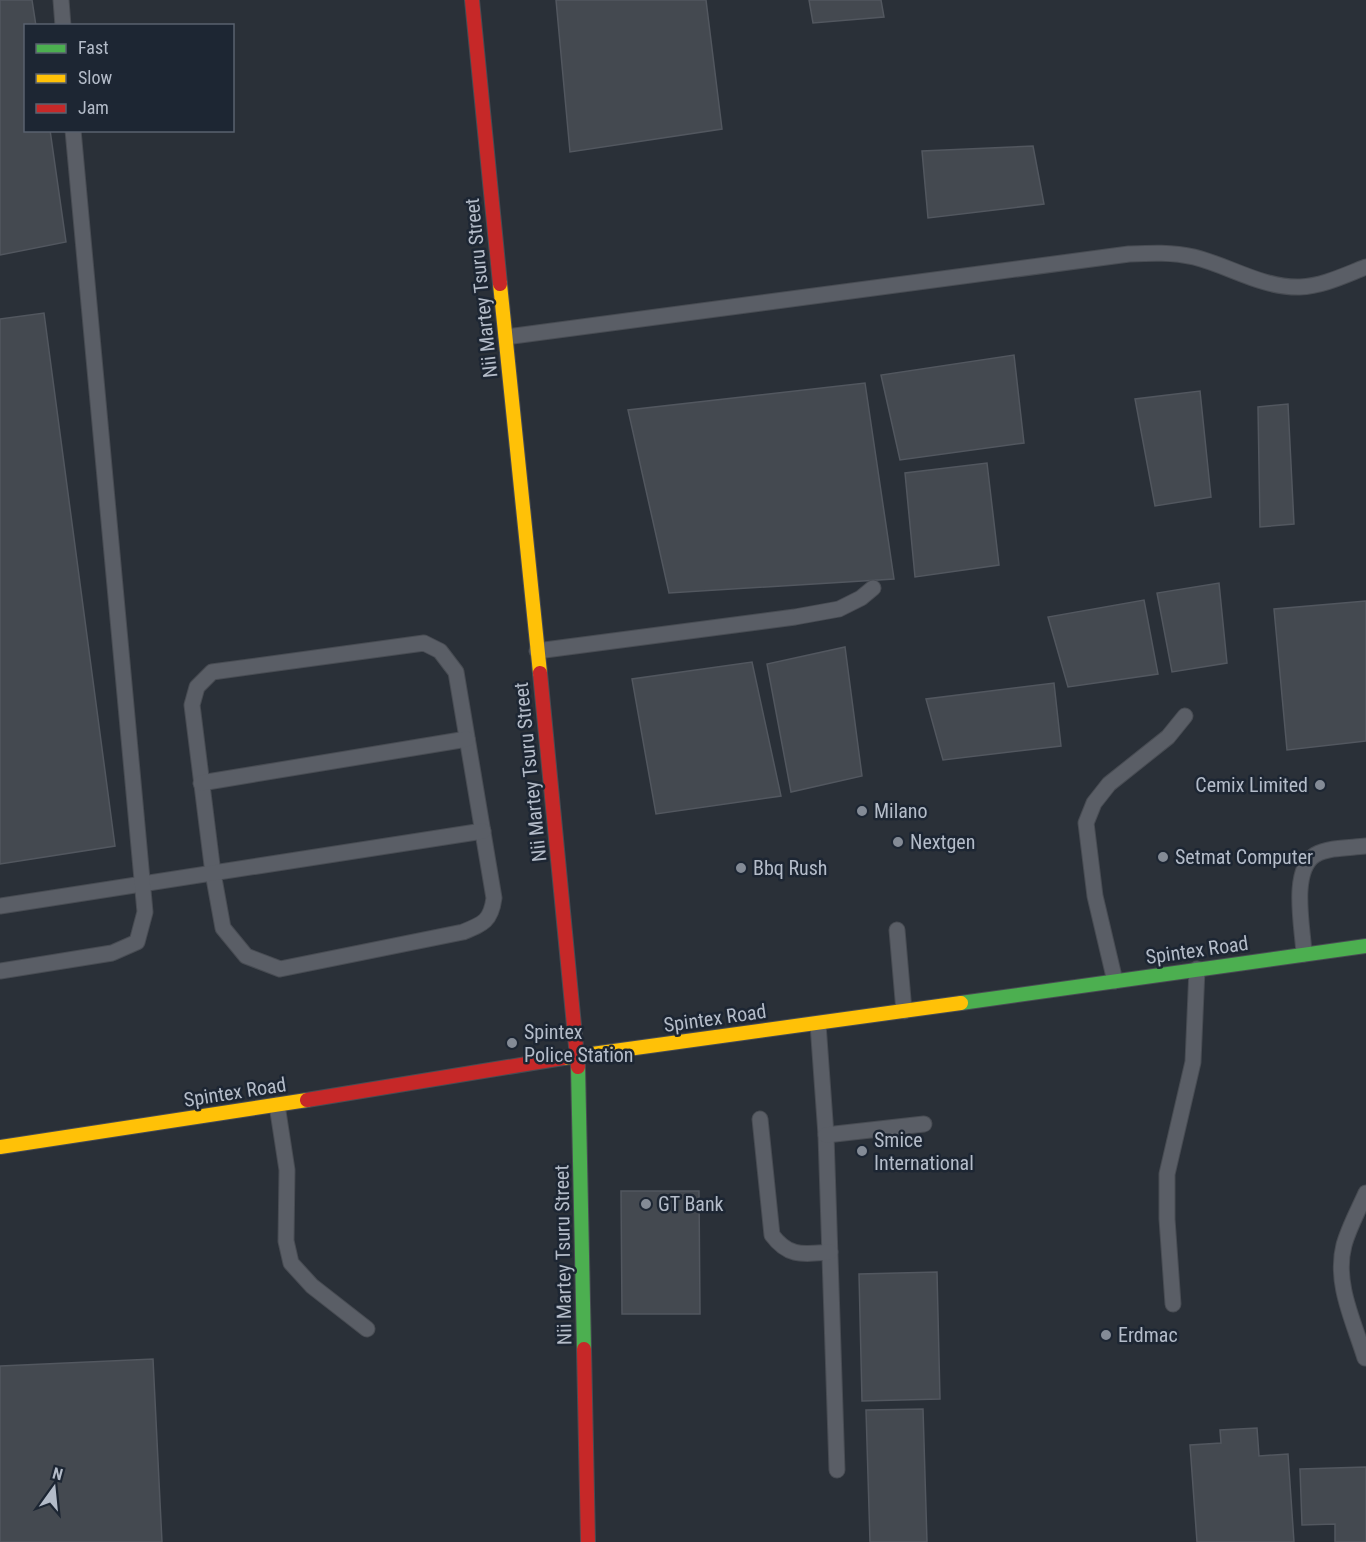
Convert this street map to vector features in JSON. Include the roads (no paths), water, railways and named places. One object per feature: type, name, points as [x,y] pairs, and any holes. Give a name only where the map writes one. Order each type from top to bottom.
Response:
[{"type":"street","name":"Nii Martey Tsuru Street","points":[[472,0],[578,1056],[588,1542]]},
{"type":"street","name":"Spintex Road","points":[[0,1147],[578,1056],[1366,946]]},
{"type":"lane","points":[[61,0],[63,24]]},
{"type":"lane","points":[[0,971],[112,954],[137,942],[145,912],[73,132]]},
{"type":"lane","points":[[506,337],[1129,254],[1163,253],[1194,257],[1265,282],[1301,287],[1323,284],[1366,267]]},
{"type":"lane","points":[[537,651],[784,619],[839,609],[861,598],[873,588]]},
{"type":"lane","points":[[424,643],[440,651],[456,672],[467,739],[494,898],[492,912],[483,924],[463,932],[280,969],[246,956],[234,944],[223,928],[213,873],[192,705],[197,687],[212,672],[424,643]]},
{"type":"lane","points":[[1115,981],[1095,896],[1086,823],[1094,803],[1108,784],[1168,737],[1185,716]]},
{"type":"lane","points":[[201,783],[467,739]]},
{"type":"lane","points":[[0,906],[483,831]]},
{"type":"lane","points":[[1304,954],[1299,885],[1303,869],[1314,856],[1332,850],[1366,846]]},
{"type":"lane","points":[[897,930],[904,1011]]},
{"type":"lane","points":[[1173,1304],[1167,1219],[1167,1174],[1193,1062],[1197,969]]},
{"type":"lane","points":[[818,1024],[826,1135],[837,1470]]},
{"type":"lane","points":[[277,1105],[287,1170],[286,1241],[291,1263],[312,1286],[367,1329]]},
{"type":"lane","points":[[760,1119],[772,1236],[780,1246],[788,1251],[803,1255],[830,1252]]},
{"type":"lane","points":[[826,1135],[924,1124]]},
{"type":"lane","points":[[1365,1358],[1343,1291],[1341,1267],[1344,1244],[1366,1193]]},
{"type":"place","name":"Cemix Limited","points":[[1320,785]]},
{"type":"place","name":"Milano","points":[[862,811]]},
{"type":"place","name":"Nextgen","points":[[898,842]]},
{"type":"place","name":"Setmat Computer","points":[[1163,857]]},
{"type":"place","name":"Bbq Rush","points":[[741,868]]},
{"type":"place","name":"Spintex Police Station","points":[[512,1043]]},
{"type":"place","name":"Smice International","points":[[862,1151]]},
{"type":"place","name":"GT Bank","points":[[646,1204]]},
{"type":"place","name":"Erdmac","points":[[1106,1335]]}]
